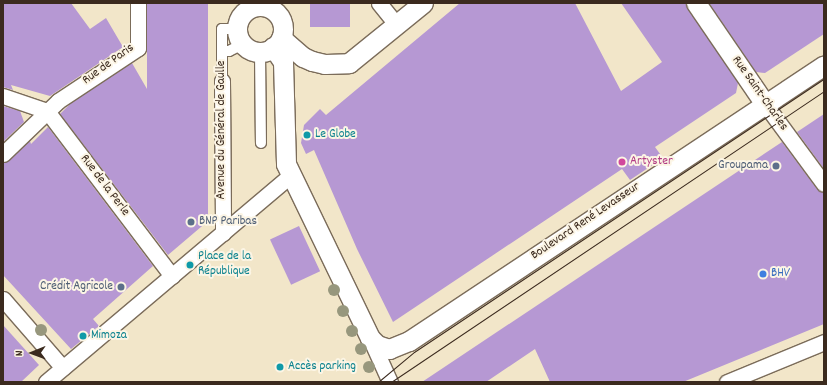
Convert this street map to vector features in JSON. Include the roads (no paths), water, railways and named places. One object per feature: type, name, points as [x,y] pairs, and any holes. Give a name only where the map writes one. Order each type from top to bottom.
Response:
[{"type":"street","name":"Rue de Paris","points":[[47,111],[138,48],[138,3]]},
{"type":"street","points":[[378,3],[396,24]]},
{"type":"street","points":[[272,46],[283,24],[278,15],[269,8],[260,4],[244,12],[238,21],[240,36],[251,50],[272,46],[312,61],[342,64],[349,62],[423,3]]},
{"type":"street","name":"Rue Saint-Charles","points":[[696,3],[765,104],[824,184]]},
{"type":"street","points":[[272,46],[283,62],[289,170],[390,382]]},
{"type":"street","name":"Boulevard René Levasseur","points":[[370,338],[386,348],[398,347],[409,341],[824,65]]},
{"type":"street","name":"Avenue du Général de Gaulle","points":[[222,81],[223,233]]},
{"type":"street","points":[[3,96],[47,111],[3,154]]},
{"type":"street","name":"Rue de la Perle","points":[[47,111],[172,276]]},
{"type":"street","points":[[46,382],[223,233],[289,170]]},
{"type":"street","points":[[3,299],[63,368]]},
{"type":"street","points":[[727,382],[823,344]]},
{"type":"lane","name":"Avenue du Général de Gaulle","points":[[222,52],[229,51],[240,36],[222,29],[222,52],[222,81]]},
{"type":"lane","points":[[261,143],[272,46]]},
{"type":"tram line","points":[[378,382],[414,352],[824,79]]},
{"type":"tram line","points":[[391,382],[824,91]]},
{"type":"place","name":"Le Globe","points":[[307,135]]},
{"type":"place","name":"Artyster","points":[[622,162]]},
{"type":"place","name":"Groupama","points":[[776,166]]},
{"type":"place","name":"BNP Paribas","points":[[191,222]]},
{"type":"place","name":"Place de la République","points":[[190,265]]},
{"type":"place","name":"BHV","points":[[763,274]]},
{"type":"place","name":"Crédit Agricole","points":[[121,287]]},
{"type":"place","name":"Mimoza","points":[[83,336]]},
{"type":"place","name":"Accès parking","points":[[280,367]]}]
